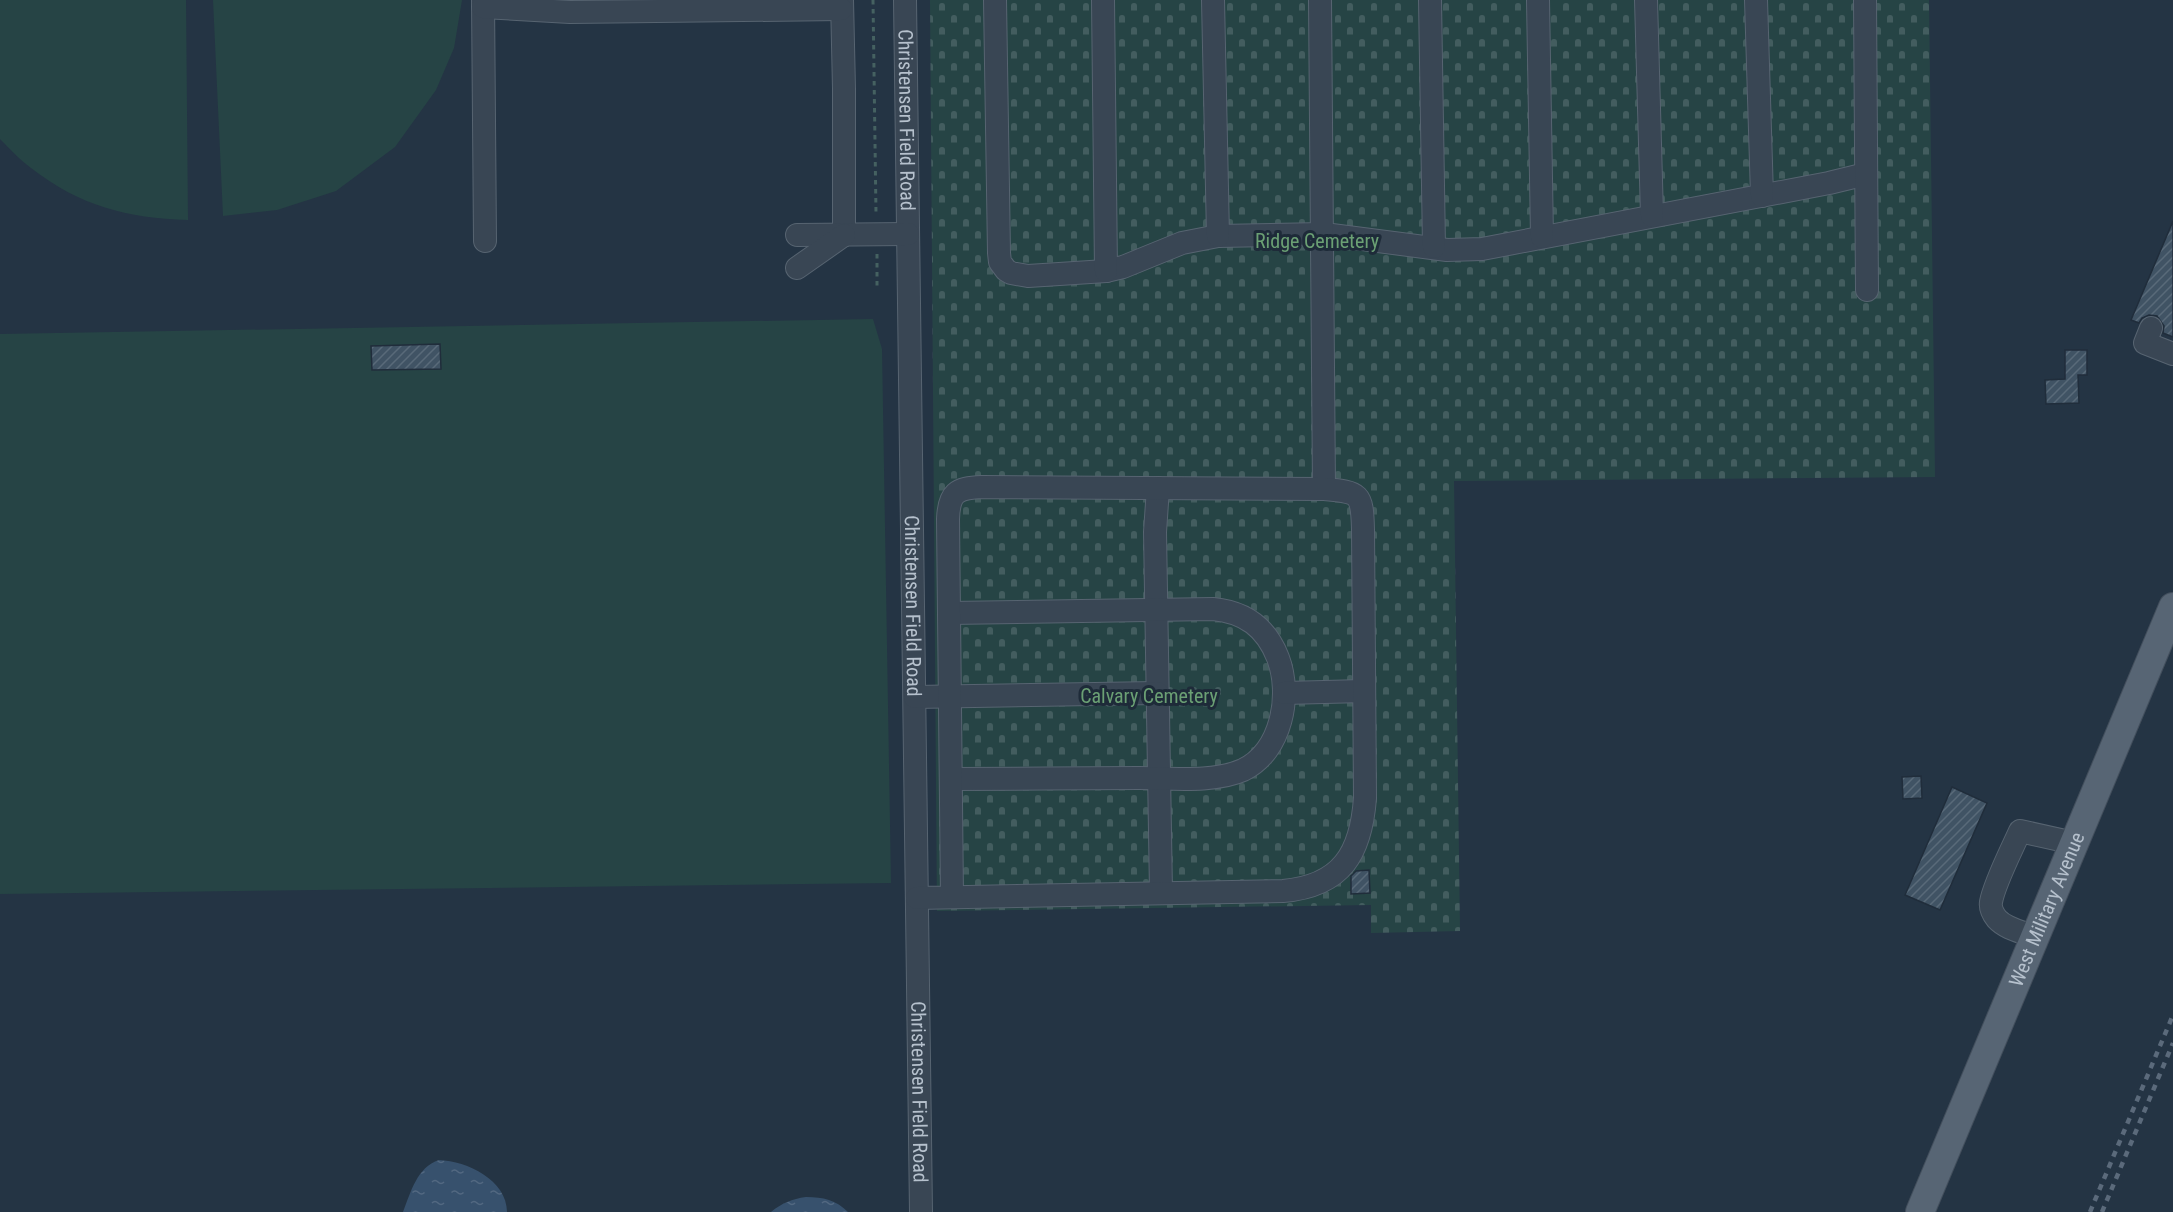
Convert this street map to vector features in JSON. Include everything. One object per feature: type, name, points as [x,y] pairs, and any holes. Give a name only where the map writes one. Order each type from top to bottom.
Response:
[{"type":"main road","name":"West Military Avenue","points":[[1920,1212],[2173,607]]},
{"type":"street","name":"Christensen Field Road","points":[[904,0],[921,1212]]},
{"type":"street","points":[[995,0],[1000,262],[1011,273],[1028,276],[1106,271],[1123,267],[1182,243],[1218,236],[1324,234],[1434,248],[1482,249],[1866,174]]},
{"type":"street","points":[[1103,0],[1106,271]]},
{"type":"street","points":[[1213,0],[1218,236]]},
{"type":"street","points":[[1320,0],[1324,234],[1324,489]]},
{"type":"street","points":[[1430,0],[1434,248]]},
{"type":"street","points":[[1538,0],[1542,237]]},
{"type":"street","points":[[1646,0],[1652,216]]},
{"type":"street","points":[[1756,0],[1762,196]]},
{"type":"street","points":[[1865,0],[1867,290]]},
{"type":"street","points":[[484,241],[483,3],[570,12],[842,5],[844,235]]},
{"type":"street","points":[[797,235],[908,234]]},
{"type":"street","points":[[797,268],[844,235]]},
{"type":"street","points":[[2151,328],[2145,343],[2173,354]]},
{"type":"street","points":[[917,898],[1283,891],[1299,889],[1320,882],[1343,867],[1356,846],[1363,814],[1361,504],[1353,493],[1324,489],[982,487],[959,490],[953,495],[948,510],[952,897]]},
{"type":"street","points":[[1158,488],[1155,532],[1161,892]]},
{"type":"street","points":[[949,613],[1156,610],[1235,612],[1250,620],[1267,639],[1281,668],[1284,693],[1276,733],[1266,751],[1249,767],[1229,775],[1158,778],[951,779]]},
{"type":"street","points":[[1284,693],[1364,691]]},
{"type":"street","points":[[915,698],[1157,693]]},
{"type":"street","points":[[2035,937],[2008,927],[1997,920],[1991,910],[1991,900],[2006,863],[2020,831],[2074,843]]},
{"type":"path","points":[[873,0],[877,290]]},
{"type":"green space","points":[[0,0],[186,0],[188,220],[124,213],[86,201],[49,181],[19,158],[0,139]]},
{"type":"green space","points":[[213,0],[462,0],[454,48],[436,90],[395,147],[336,191],[277,210],[223,216]]},
{"type":"green space","name":"Ridge Cemetery","points":[[930,0],[1929,0],[1935,477],[1454,481],[1460,931],[1371,933],[1371,905],[937,911]]},
{"type":"green space","points":[[873,319],[882,349],[891,883],[0,894],[0,334]]},
{"type":"water","points":[[439,1160],[461,1164],[484,1174],[500,1191],[507,1212],[403,1212],[420,1174],[431,1163]]},
{"type":"water","points":[[806,1197],[829,1200],[848,1212],[771,1212],[787,1202]]},
{"type":"building","points":[[2173,221],[2173,337],[2163,333],[2164,326],[2157,316],[2149,315],[2142,318],[2139,323],[2131,320]]},
{"type":"building","points":[[440,344],[441,369],[372,370],[371,346]]},
{"type":"building","points":[[2065,350],[2087,350],[2087,375],[2078,375],[2079,403],[2046,404],[2045,380],[2065,379]]},
{"type":"building","points":[[1921,776],[1922,798],[1903,799],[1902,777]]},
{"type":"building","points":[[1952,787],[1987,803],[1940,910],[1905,895]]},
{"type":"building","points":[[1369,870],[1370,893],[1351,894],[1351,876],[1356,871]]},
{"type":"railway","points":[[2090,1212],[2173,1015]]},
{"type":"railway","points":[[2102,1212],[2173,1043]]},
{"type":"park label","name":"Calvary Cemetery","points":[[1149,696]]}]
